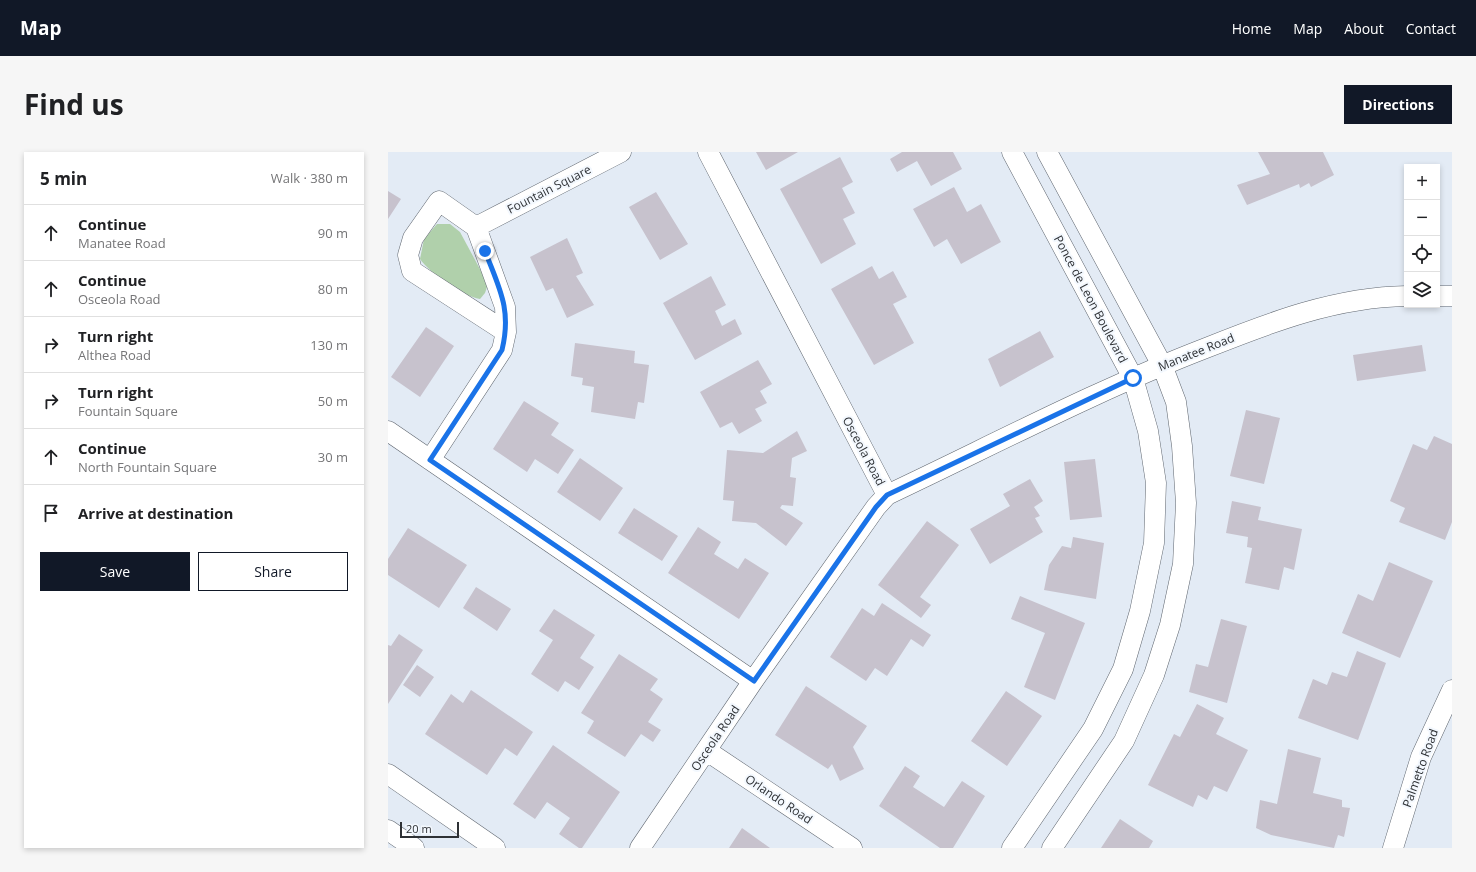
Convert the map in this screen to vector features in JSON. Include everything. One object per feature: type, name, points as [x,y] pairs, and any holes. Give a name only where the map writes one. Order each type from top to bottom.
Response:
[{"type":"street","name":"Fountain Square","points":[[476,227],[621,152]]},
{"type":"street","name":"Osceola Road","points":[[640,848],[754,681],[876,507],[887,495],[708,152]]},
{"type":"street","name":"Ponce de Leon Boulevard","points":[[1012,152],[1133,378],[1148,431],[1156,484],[1154,543],[1140,611],[1123,669],[1093,729],[1012,848]]},
{"type":"street","points":[[1047,152],[1162,365],[1176,402],[1182,446],[1186,503],[1183,564],[1170,625],[1154,675],[1124,741],[1052,848]]},
{"type":"street","points":[[430,460],[502,350],[506,332],[505,307],[476,227],[439,201],[413,238],[408,255],[412,271],[506,332]]},
{"type":"street","name":"Manatee Road","points":[[887,495],[1133,378],[1270,322],[1320,307],[1384,296],[1404,296]]},
{"type":"street","points":[[1440,296],[1452,296]]},
{"type":"street","points":[[388,431],[754,681]]},
{"type":"street","name":"Palmetto Road","points":[[1393,848],[1421,757],[1452,690]]},
{"type":"street","name":"Orlando Road","points":[[707,751],[852,848]]},
{"type":"street","points":[[388,774],[495,848]]},
{"type":"street","points":[[388,830],[414,848]]},
{"type":"green space","points":[[437,224],[450,224],[460,232],[488,284],[485,293],[480,299],[465,294],[447,284],[431,271],[420,259],[424,239]]},
{"type":"building","points":[[756,152],[798,152],[766,170]]},
{"type":"building","points":[[902,152],[953,152],[962,169],[931,186],[917,161],[897,172],[890,159]]},
{"type":"building","points":[[1258,152],[1323,152],[1334,175],[1311,187],[1309,183],[1300,188],[1299,184],[1247,205],[1237,185],[1270,174]]},
{"type":"building","points":[[840,157],[853,182],[842,188],[855,213],[843,219],[856,244],[821,264],[780,189]]},
{"type":"building","points":[[954,187],[967,212],[981,204],[1001,242],[961,264],[947,239],[934,247],[913,209]]},
{"type":"building","points":[[388,191],[401,199],[388,219]]},
{"type":"building","points":[[656,192],[688,244],[660,260],[629,207]]},
{"type":"building","points":[[567,238],[583,273],[576,276],[594,305],[567,318],[553,288],[546,291],[530,257]]},
{"type":"building","points":[[872,266],[879,279],[893,271],[907,297],[893,304],[914,343],[874,365],[831,289]]},
{"type":"building","points":[[711,276],[726,305],[715,311],[722,326],[735,319],[742,334],[695,360],[663,303]]},
{"type":"building","points":[[426,327],[454,346],[420,397],[391,377]]},
{"type":"building","points":[[1040,331],[1054,357],[1000,387],[988,359]]},
{"type":"building","points":[[575,343],[635,351],[634,363],[649,365],[644,403],[638,402],[635,419],[591,412],[594,387],[582,385],[583,378],[571,376]]},
{"type":"building","points":[[1422,345],[1426,371],[1357,381],[1353,355]]},
{"type":"building","points":[[758,360],[772,384],[760,391],[767,403],[755,409],[762,421],[739,434],[732,422],[720,428],[700,392]]},
{"type":"building","points":[[524,401],[559,423],[551,435],[574,450],[558,474],[535,459],[527,472],[493,449]]},
{"type":"building","points":[[1246,410],[1280,418],[1264,484],[1230,476]]},
{"type":"building","points":[[797,431],[807,451],[792,458],[790,477],[796,478],[793,506],[782,505],[780,508],[803,523],[786,546],[756,523],[732,521],[734,501],[723,500],[727,450],[763,453]]},
{"type":"building","points":[[1434,436],[1452,444],[1452,522],[1445,540],[1399,522],[1405,508],[1390,501],[1413,444],[1427,450]]},
{"type":"building","points":[[580,458],[623,488],[600,521],[557,492]]},
{"type":"building","points":[[1095,459],[1102,517],[1070,520],[1064,462]]},
{"type":"building","points":[[1030,479],[1043,501],[1034,507],[1040,516],[1035,518],[1043,532],[990,564],[970,529],[1010,506],[1003,494]]},
{"type":"building","points":[[1232,501],[1261,507],[1258,520],[1302,529],[1294,570],[1284,567],[1279,590],[1245,583],[1252,548],[1247,547],[1248,537],[1226,533]]},
{"type":"building","points":[[634,508],[678,536],[662,561],[618,533]]},
{"type":"building","points":[[927,521],[959,545],[920,597],[931,605],[921,618],[878,585]]},
{"type":"building","points":[[698,527],[721,542],[714,554],[738,569],[745,558],[769,573],[739,619],[668,573]]},
{"type":"building","points":[[408,528],[467,565],[439,608],[388,575],[388,559]]},
{"type":"building","points":[[1073,537],[1104,543],[1096,599],[1044,590],[1049,565],[1062,546],[1071,548]]},
{"type":"building","points":[[1389,562],[1433,581],[1400,658],[1342,633],[1358,594],[1373,601]]},
{"type":"building","points":[[476,587],[511,609],[497,631],[463,608]]},
{"type":"building","points":[[1020,596],[1085,623],[1055,700],[1024,687],[1045,633],[1011,619]]},
{"type":"building","points":[[882,603],[931,635],[923,647],[911,639],[887,676],[875,668],[866,681],[830,657],[862,608],[874,616]]},
{"type":"building","points":[[554,609],[595,635],[580,658],[594,667],[579,690],[565,681],[558,692],[531,674],[553,640],[539,631]]},
{"type":"building","points":[[1221,619],[1247,626],[1227,703],[1189,692],[1196,664],[1208,667]]},
{"type":"building","points":[[399,634],[423,650],[388,704],[388,645],[391,646]]},
{"type":"building","points":[[1357,651],[1386,663],[1358,740],[1298,718],[1313,679],[1327,685],[1332,672],[1347,677]]},
{"type":"building","points":[[619,654],[658,679],[650,690],[663,699],[648,722],[661,730],[653,742],[641,734],[625,757],[587,733],[594,721],[581,713]]},
{"type":"building","points":[[417,665],[434,677],[420,697],[403,685]]},
{"type":"building","points":[[806,686],[867,726],[853,747],[864,769],[840,781],[832,764],[828,769],[775,735]]},
{"type":"building","points":[[471,690],[533,732],[517,756],[505,748],[487,775],[425,734],[451,694],[463,703]]},
{"type":"building","points":[[1006,691],[1042,716],[1007,766],[971,741]]},
{"type":"building","points":[[1197,704],[1224,718],[1216,734],[1248,750],[1227,792],[1214,786],[1207,800],[1198,795],[1193,807],[1148,785],[1174,734],[1180,737]]},
{"type":"building","points":[[553,745],[620,792],[582,848],[579,848],[559,834],[570,818],[547,802],[535,819],[513,804]]},
{"type":"building","points":[[1288,749],[1321,758],[1313,793],[1342,800],[1342,807],[1350,808],[1344,837],[1338,835],[1334,848],[1271,835],[1256,828],[1260,800],[1277,804]]},
{"type":"building","points":[[905,766],[920,776],[913,787],[944,807],[962,781],[985,796],[953,848],[940,848],[879,806]]},
{"type":"building","points":[[1120,819],[1153,841],[1149,848],[1101,848]]},
{"type":"building","points":[[742,828],[770,848],[729,848]]},
{"type":"route","points":[[485,251],[505,307],[506,332],[502,350],[430,460],[754,681],[876,507],[887,495],[1133,378]]}]
